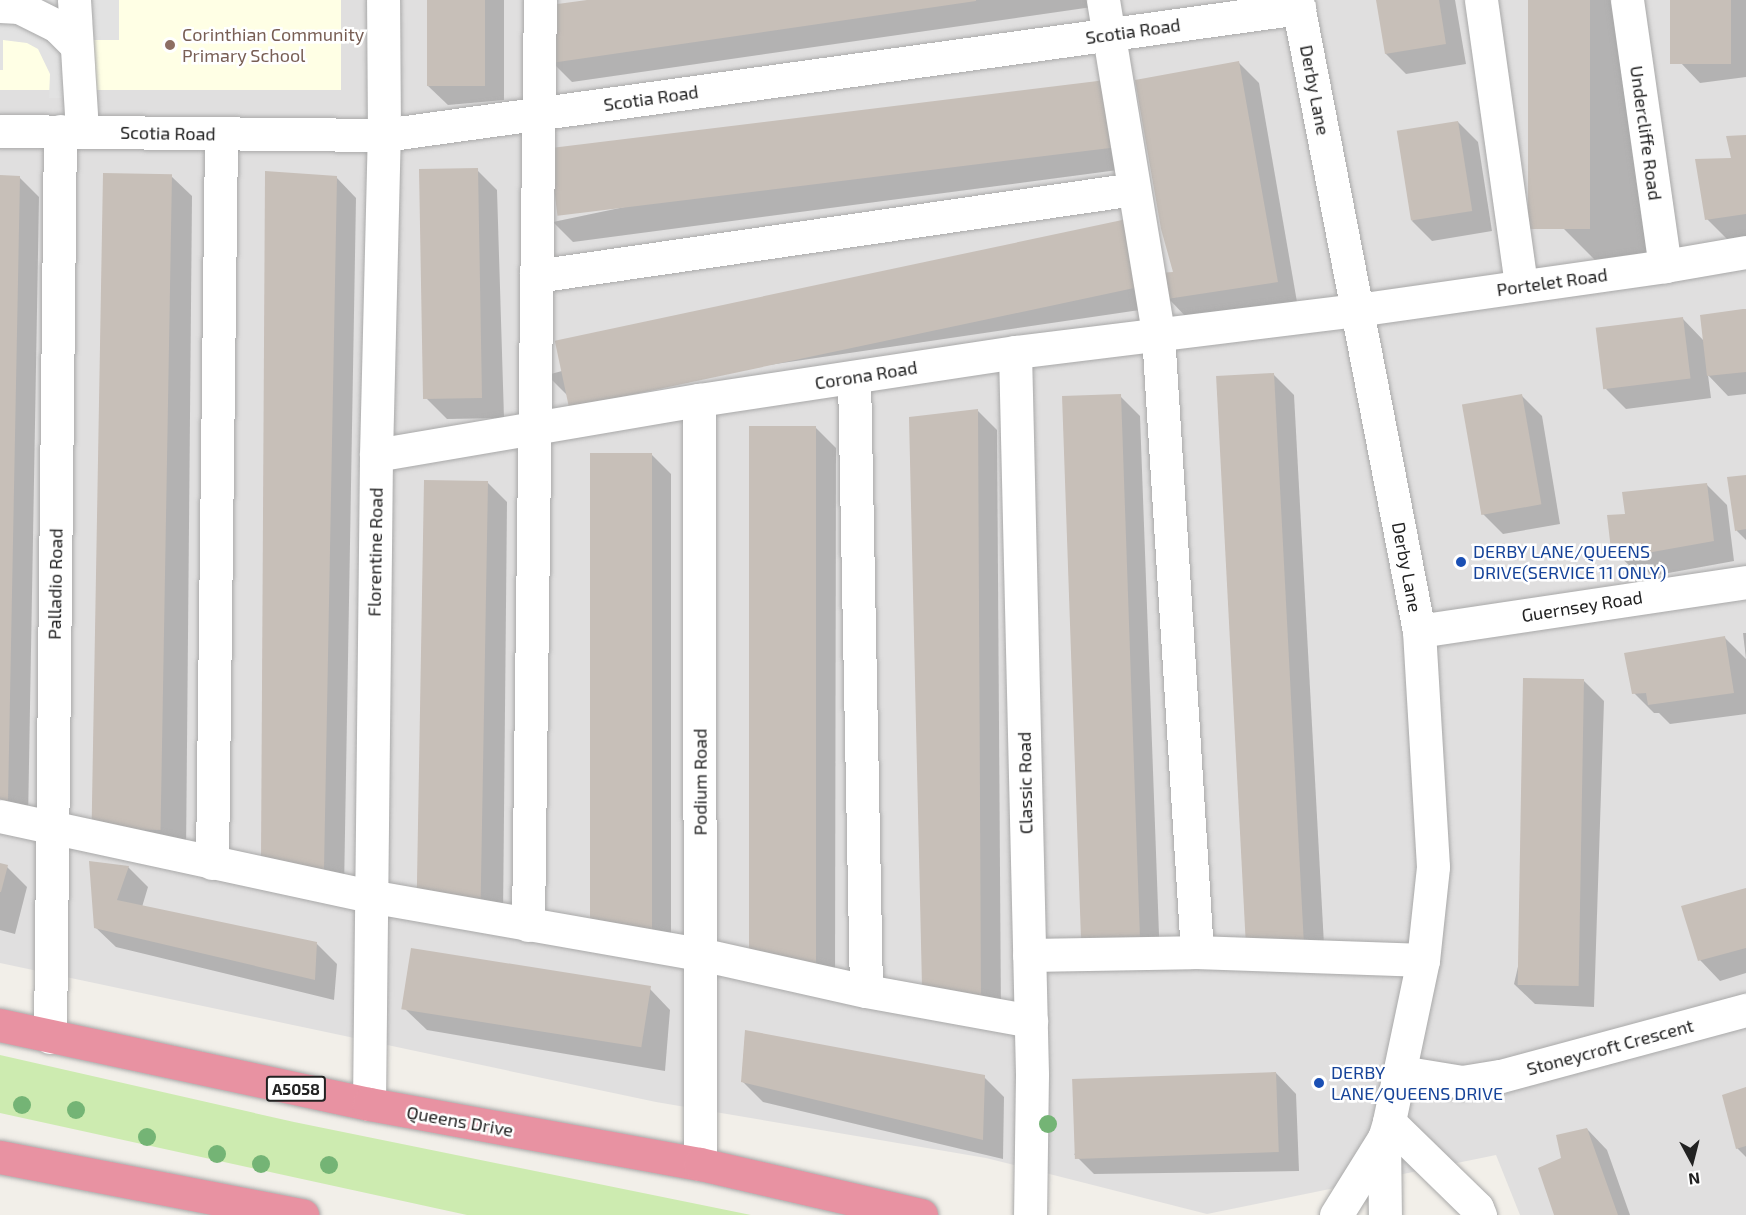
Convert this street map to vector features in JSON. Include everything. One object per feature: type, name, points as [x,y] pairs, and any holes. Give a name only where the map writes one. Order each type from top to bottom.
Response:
[{"type":"highway","name":"Queens Drive","points":[[0,1025],[369,1104],[700,1164],[921,1215]]},
{"type":"highway","points":[[0,1157],[302,1215]]},
{"type":"street","name":"Palladio Road","points":[[50,1036],[52,828],[71,132],[76,45],[74,0]]},
{"type":"street","name":"Florentine Road","points":[[369,1104],[376,455],[384,135],[383,0]]},
{"type":"street","points":[[528,925],[540,0]]},
{"type":"street","points":[[1103,0],[1158,334],[1197,952]]},
{"type":"street","points":[[1481,0],[1521,286]]},
{"type":"street","name":"Undercliffe Road","points":[[1627,0],[1665,266]]},
{"type":"street","name":"Scotia Road","points":[[0,131],[384,135],[1109,35],[1298,4]]},
{"type":"street","name":"Derby Lane","points":[[1298,4],[1419,632],[1433,867],[1423,960],[1401,1072],[1386,1130],[1385,1215]]},
{"type":"street","points":[[0,6],[19,7],[57,26],[76,45]]},
{"type":"street","points":[[212,863],[221,134]]},
{"type":"street","points":[[536,276],[1134,189]]},
{"type":"street","name":"Portelet Road","points":[[1357,309],[1665,266],[1746,252]]},
{"type":"street","name":"Corona Road","points":[[376,455],[699,400],[1015,351],[1357,309]]},
{"type":"street","name":"Classic Road","points":[[1015,351],[1032,1075],[1030,1215]]},
{"type":"street","points":[[854,377],[866,991]]},
{"type":"street","name":"Podium Road","points":[[699,400],[700,1164]]},
{"type":"street","name":"Guernsey Road","points":[[1419,632],[1746,582]]},
{"type":"street","points":[[0,816],[370,896],[700,954],[866,991],[1030,1021]]},
{"type":"street","points":[[1029,956],[1197,952],[1423,960]]},
{"type":"street","name":"Stoneycroft Crescent","points":[[1401,1072],[1462,1082],[1501,1076],[1746,1010]]},
{"type":"street","points":[[1386,1130],[1477,1208],[1480,1215]]},
{"type":"street","name":"Derby Lane","points":[[1336,1215],[1386,1130]]},
{"type":"shaded area","points":[[0,0],[1746,0],[1746,1215],[1520,1215],[1496,1155],[1207,1214],[986,1158],[656,1102],[0,963]]},
{"type":"shaded area","name":"Corinthian Community Primary School","points":[[0,0],[341,0],[341,90],[0,90]]},
{"type":"shaded area","points":[[0,0],[119,0],[119,40],[86,40],[80,98],[49,98],[50,74],[38,49],[27,43],[3,40],[3,70],[0,70]]},
{"type":"green space","points":[[0,1055],[294,1122],[751,1215],[467,1215],[0,1113]]},
{"type":"building","points":[[427,0],[485,0],[485,86],[427,86]]},
{"type":"building","points":[[587,0],[976,1],[551,63],[543,6]]},
{"type":"building","points":[[1376,0],[1439,0],[1446,44],[1385,54]]},
{"type":"building","points":[[1528,0],[1590,0],[1590,229],[1528,229]]},
{"type":"building","points":[[1670,0],[1731,0],[1731,64],[1670,64]]},
{"type":"building","points":[[1239,61],[1278,282],[1167,299],[1159,273],[1173,272],[1161,229],[1135,80]]},
{"type":"building","points":[[1106,80],[1114,147],[557,216],[549,148]]},
{"type":"building","points":[[1458,121],[1472,211],[1411,221],[1397,131]]},
{"type":"building","points":[[1746,135],[1746,214],[1705,220],[1695,159],[1731,158],[1726,136]]},
{"type":"building","points":[[478,168],[482,398],[423,399],[419,169]]},
{"type":"building","points":[[265,171],[337,176],[324,870],[261,859]]},
{"type":"building","points":[[103,173],[172,174],[161,830],[92,829]]},
{"type":"building","points":[[0,175],[20,176],[8,802],[0,800]]},
{"type":"building","points":[[1127,219],[1141,286],[569,408],[555,341]]},
{"type":"building","points":[[1746,309],[1746,372],[1707,376],[1700,315]]},
{"type":"building","points":[[1683,317],[1691,379],[1603,389],[1596,328]]},
{"type":"building","points":[[1274,373],[1304,944],[1246,947],[1216,376]]},
{"type":"building","points":[[1121,394],[1140,943],[1081,945],[1062,396]]},
{"type":"building","points":[[1522,394],[1541,504],[1481,515],[1462,405]]},
{"type":"building","points":[[978,409],[981,999],[922,987],[909,417]]},
{"type":"building","points":[[749,426],[816,426],[816,968],[749,968]]},
{"type":"building","points":[[590,453],[652,453],[652,934],[590,934]]},
{"type":"building","points":[[1746,475],[1746,529],[1735,531],[1727,477]]},
{"type":"building","points":[[424,480],[488,481],[481,900],[417,899]]},
{"type":"building","points":[[1707,483],[1714,541],[1630,556],[1629,548],[1611,550],[1607,515],[1625,514],[1622,492]]},
{"type":"building","points":[[1725,636],[1734,693],[1648,705],[1646,693],[1632,694],[1624,653]]},
{"type":"building","points":[[1523,678],[1584,679],[1579,986],[1518,985]]},
{"type":"building","points":[[89,861],[129,866],[117,900],[317,942],[315,980],[94,928]]},
{"type":"building","points":[[0,863],[8,865],[1,892],[0,892]]},
{"type":"building","points":[[1746,888],[1746,948],[1698,961],[1681,906]]},
{"type":"building","points":[[411,948],[651,986],[641,1047],[401,1009]]},
{"type":"building","points":[[745,1030],[985,1075],[983,1140],[741,1082]]},
{"type":"building","points":[[1276,1072],[1279,1152],[1075,1159],[1072,1079]]},
{"type":"building","points":[[1746,1087],[1746,1146],[1736,1149],[1722,1095]]},
{"type":"building","points":[[1587,1128],[1618,1215],[1554,1215],[1538,1168],[1561,1158],[1556,1135]]},
{"type":"place","name":"Corinthian Community Primary School","points":[[170,45]]},
{"type":"place","name":"DERBY LANE/QUEENS DRIVE(SERVICE 11 ONLY)","points":[[1461,562]]},
{"type":"place","name":"DERBY LANE/QUEENS DRIVE","points":[[1319,1083]]}]
